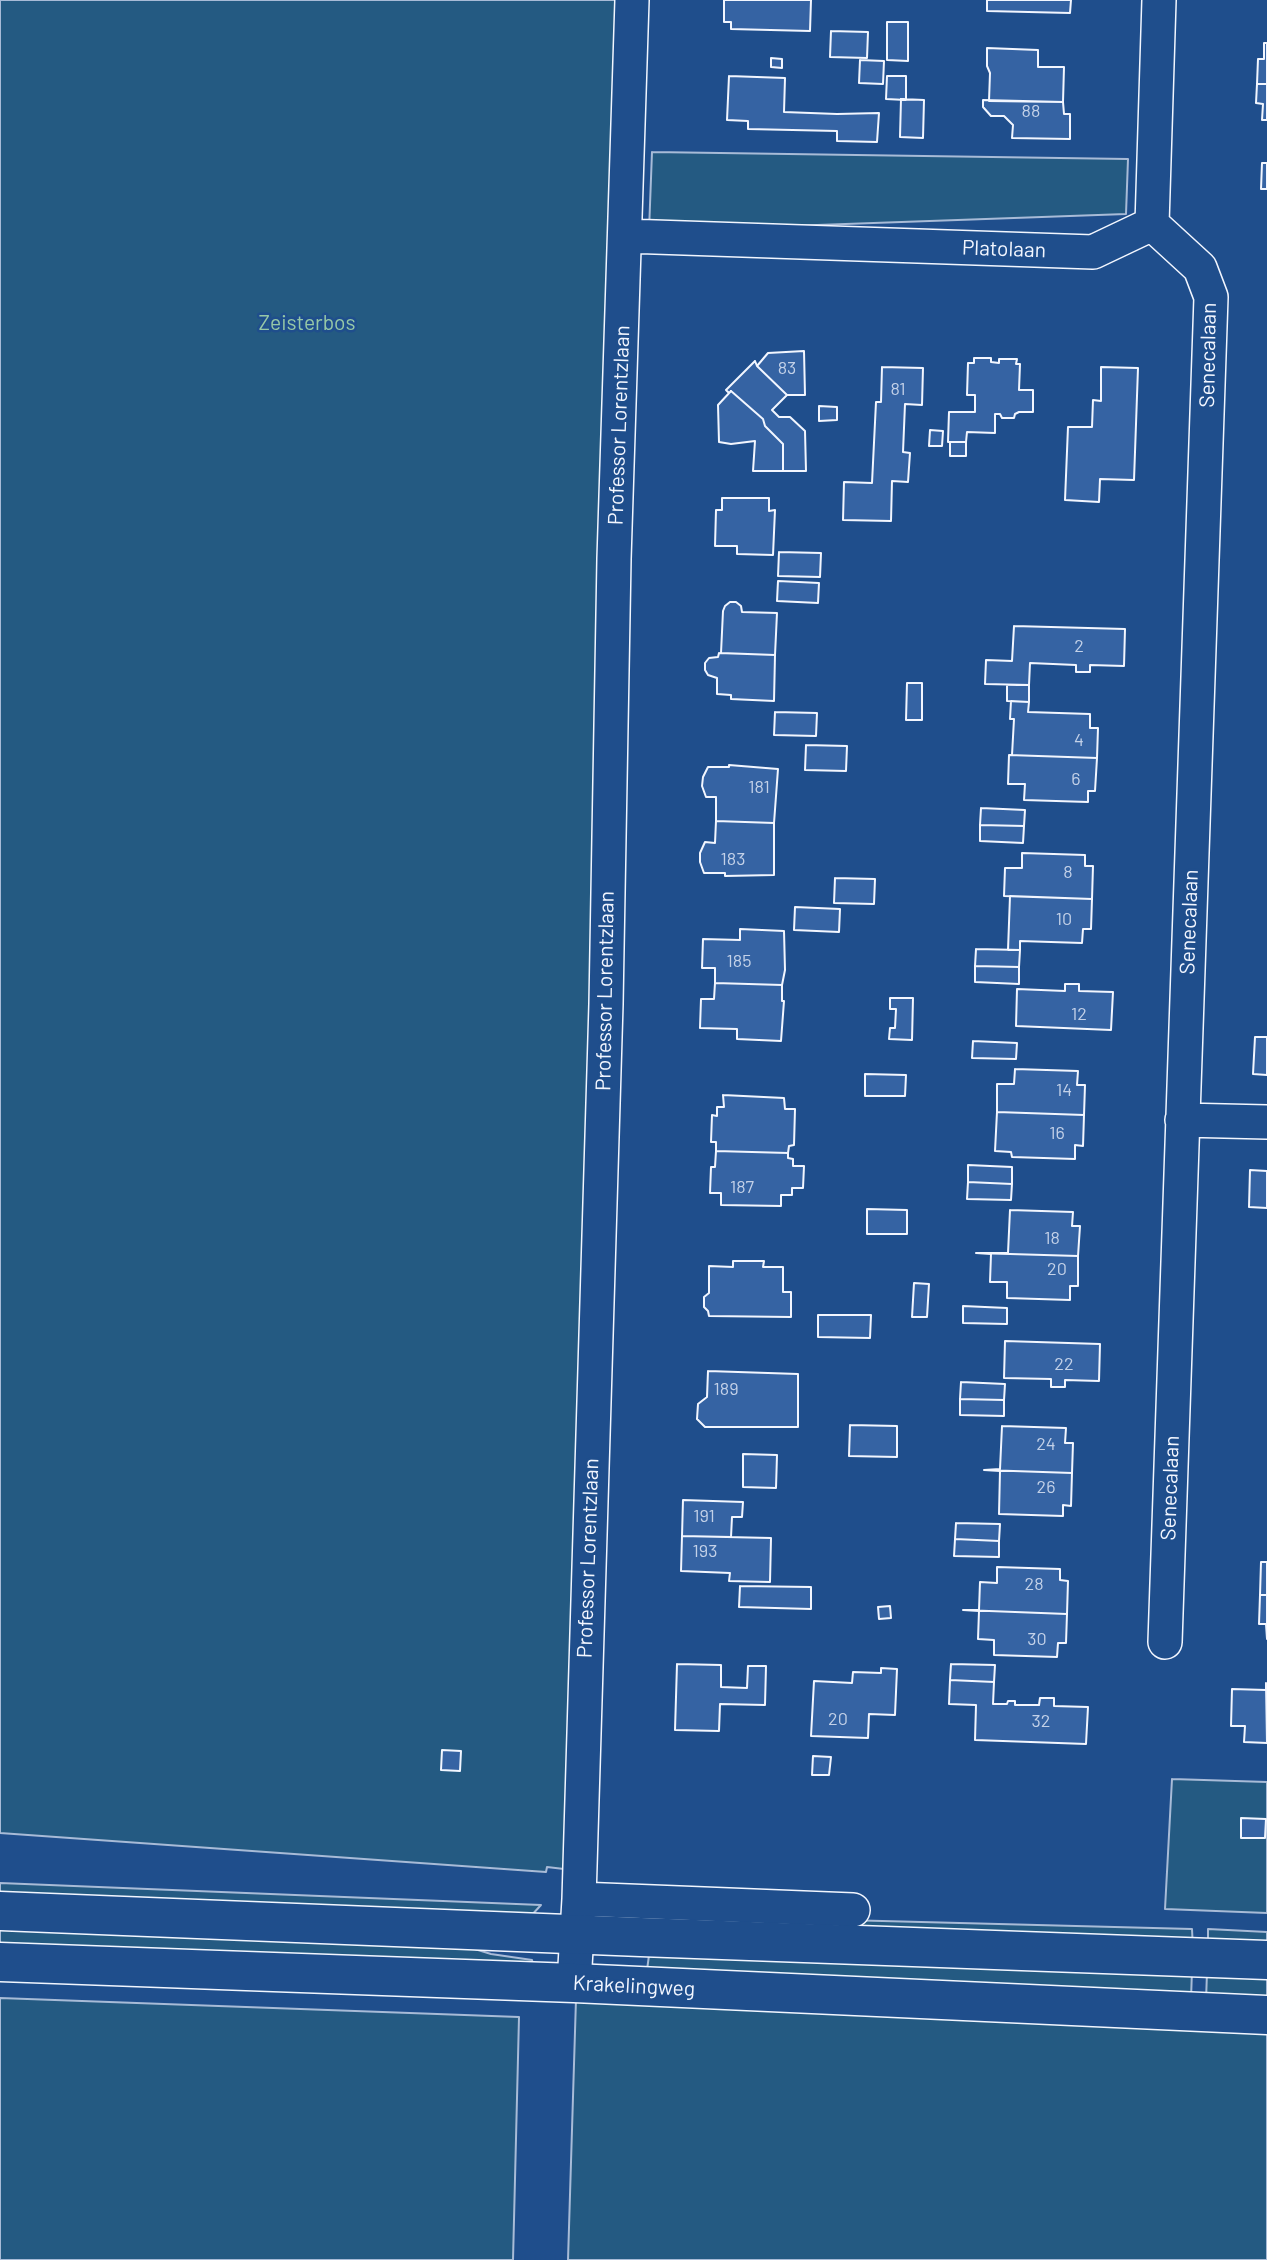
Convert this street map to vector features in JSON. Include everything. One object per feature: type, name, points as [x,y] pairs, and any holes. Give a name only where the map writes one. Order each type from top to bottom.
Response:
[{"type":"main road","points":[[0,1911],[578,1917],[1267,1960]]},
{"type":"main road","name":"Krakelingweg","points":[[0,1962],[574,1983],[1267,2015]]},
{"type":"street","name":"Professor Lorentzlaan","points":[[574,1983],[606,1004],[614,559],[632,0]]},
{"type":"street","points":[[1152,224],[1159,0]]},
{"type":"street","name":"Platolaan","points":[[626,236],[1093,252],[1152,224]]},
{"type":"street","name":"Senecalaan","points":[[1152,224],[1200,268],[1212,297],[1165,1642]]},
{"type":"street","points":[[1182,1120],[1267,1122]]},
{"type":"street","points":[[578,1917],[853,1910]]},
{"type":"green space","name":"Zeisterbos","points":[[0,0],[624,0],[564,1869],[547,1867],[546,1872],[0,1833]]},
{"type":"green space","points":[[652,152],[1128,159],[1126,214],[649,231]]},
{"type":"green space","points":[[1172,1779],[1267,1782],[1267,1913],[1165,1909]]},
{"type":"green space","points":[[0,1883],[541,1905],[530,1917],[0,1901]]},
{"type":"green space","points":[[650,1915],[1192,1929],[1193,1950]]},
{"type":"green space","points":[[0,1922],[452,1942],[491,1954],[532,1960],[533,1965],[0,1951]]},
{"type":"green space","points":[[1208,1929],[1267,1932],[1267,1953],[1208,1950]]},
{"type":"green space","points":[[650,1948],[1192,1970],[1191,1999],[647,1970]]},
{"type":"green space","points":[[1207,1972],[1267,1975],[1267,2003],[1206,2001]]},
{"type":"green space","points":[[0,1998],[519,2017],[513,2260],[0,2260]]},
{"type":"green space","points":[[576,1999],[1267,2028],[1267,2260],[568,2260]]},
{"type":"building","points":[[724,0],[811,0],[810,31],[731,29],[731,22],[724,22]]},
{"type":"building","points":[[987,0],[1071,0],[1070,13],[987,11]]},
{"type":"building","points":[[887,22],[908,22],[908,61],[887,60]]},
{"type":"building","points":[[831,31],[868,32],[867,58],[830,57]]},
{"type":"building","points":[[1264,43],[1267,43],[1267,84],[1257,84],[1258,59],[1264,59]]},
{"type":"building","points":[[987,48],[1038,50],[1038,67],[1064,67],[1063,102],[989,101]]},
{"type":"building","points":[[771,58],[782,59],[782,68],[771,67]]},
{"type":"building","points":[[860,60],[884,61],[883,84],[859,83]]},
{"type":"building","points":[[729,76],[785,78],[784,112],[879,113],[877,142],[837,141],[837,131],[748,129],[748,121],[727,120]]},
{"type":"building","points":[[887,76],[906,76],[906,100],[886,99]]},
{"type":"building","points":[[1257,84],[1267,84],[1267,120],[1262,120],[1263,104],[1256,103]]},
{"type":"building","points":[[901,99],[924,100],[923,138],[900,137]]},
{"type":"building","points":[[983,100],[1063,102],[1064,114],[1070,114],[1070,139],[1012,138],[1013,125],[1004,116],[991,116],[983,107]]},
{"type":"building","points":[[1262,163],[1267,163],[1267,189],[1261,189]]},
{"type":"building","points":[[804,351],[805,395],[787,395],[757,366],[768,353]]},
{"type":"building","points":[[974,358],[991,358],[991,362],[999,363],[999,359],[1017,359],[1016,364],[1020,364],[1019,390],[1033,390],[1033,412],[1019,412],[1014,418],[1002,418],[1000,414],[995,414],[995,433],[967,432],[966,442],[948,442],[949,412],[975,412],[975,395],[967,395],[968,363],[974,363]]},
{"type":"building","points":[[755,361],[787,395],[772,410],[779,417],[790,417],[805,431],[806,471],[783,471],[783,444],[765,426],[763,419],[731,391],[729,393],[726,390]]},
{"type":"building","points":[[882,367],[923,368],[922,405],[905,404],[903,452],[910,453],[908,482],[892,481],[891,521],[843,520],[844,482],[872,483],[876,402],[881,402]]},
{"type":"building","points":[[1101,367],[1138,368],[1134,480],[1100,479],[1099,502],[1065,500],[1068,427],[1092,427],[1093,400],[1101,401]]},
{"type":"building","points":[[731,391],[763,419],[765,426],[783,444],[783,471],[753,471],[755,441],[731,444],[719,442],[718,405]]},
{"type":"building","points":[[819,406],[837,407],[837,420],[819,421]]},
{"type":"building","points":[[930,430],[943,431],[942,446],[929,446]]},
{"type":"building","points":[[950,442],[966,442],[966,456],[950,456]]},
{"type":"building","points":[[722,498],[769,498],[769,511],[775,510],[773,555],[737,554],[737,546],[715,546],[716,510],[722,510]]},
{"type":"building","points":[[779,552],[821,553],[820,577],[778,576]]},
{"type":"building","points":[[778,581],[819,583],[818,603],[777,601]]},
{"type":"building","points":[[730,602],[741,606],[742,612],[777,613],[775,655],[721,653],[723,611]]},
{"type":"building","points":[[1014,626],[1125,629],[1124,666],[1090,665],[1090,672],[1076,672],[1076,665],[1030,663],[1029,685],[985,684],[986,660],[1012,661]]},
{"type":"building","points":[[719,653],[775,655],[774,701],[731,699],[731,695],[717,694],[717,678],[708,675],[705,663],[709,658],[718,657]]},
{"type":"building","points":[[907,683],[922,683],[922,720],[906,720]]},
{"type":"building","points":[[1007,685],[1029,685],[1029,702],[1007,701]]},
{"type":"building","points":[[1011,701],[1029,702],[1028,712],[1090,714],[1090,728],[1098,728],[1097,758],[1009,755],[1012,755],[1014,719],[1010,719]]},
{"type":"building","points":[[775,712],[817,713],[816,736],[774,735]]},
{"type":"building","points":[[806,745],[847,746],[846,771],[805,770]]},
{"type":"building","points":[[1009,755],[1097,758],[1095,791],[1088,791],[1088,802],[1024,800],[1025,784],[1008,784]]},
{"type":"building","points":[[729,765],[778,769],[774,823],[716,821],[716,797],[706,797],[702,786],[703,777],[708,767]]},
{"type":"building","points":[[981,808],[1025,810],[1024,826],[980,825]]},
{"type":"building","points":[[716,821],[774,823],[774,875],[725,876],[725,873],[704,873],[700,853],[705,842],[715,843]]},
{"type":"building","points":[[980,825],[1024,826],[1023,843],[980,841]]},
{"type":"building","points":[[1022,853],[1085,855],[1085,866],[1093,866],[1092,899],[1004,896],[1005,868],[1022,868]]},
{"type":"building","points":[[835,878],[875,879],[874,904],[834,903]]},
{"type":"building","points":[[1010,896],[1092,899],[1091,929],[1083,929],[1082,943],[1020,941],[1020,950],[1008,950]]},
{"type":"building","points":[[795,907],[840,909],[839,932],[794,930]]},
{"type":"building","points":[[740,929],[784,931],[785,970],[782,985],[715,983],[715,968],[702,968],[703,939],[740,940]]},
{"type":"building","points":[[976,949],[1020,950],[1019,967],[975,966]]},
{"type":"building","points":[[975,966],[1019,967],[1019,984],[975,982]]},
{"type":"building","points":[[715,983],[782,985],[784,1001],[781,1041],[737,1039],[737,1029],[700,1028],[701,999],[714,999]]},
{"type":"building","points":[[1065,984],[1079,984],[1079,991],[1113,992],[1111,1030],[1016,1026],[1017,989],[1065,991]]},
{"type":"building","points":[[890,998],[913,998],[912,1040],[889,1039],[890,1028],[895,1028],[896,1009],[890,1009]]},
{"type":"building","points":[[1255,1037],[1267,1037],[1267,1075],[1253,1074]]},
{"type":"building","points":[[973,1041],[1017,1043],[1016,1059],[972,1058]]},
{"type":"building","points":[[1015,1069],[1078,1071],[1077,1085],[1085,1085],[1084,1115],[997,1112],[997,1084],[1014,1084]]},
{"type":"building","points":[[865,1074],[906,1075],[905,1096],[865,1096]]},
{"type":"building","points":[[723,1095],[784,1098],[785,1109],[795,1109],[794,1145],[789,1146],[788,1153],[716,1151],[716,1142],[711,1142],[712,1115],[717,1116],[717,1107],[724,1107]]},
{"type":"building","points":[[997,1112],[1084,1115],[1083,1146],[1075,1145],[1075,1159],[1012,1157],[1011,1152],[995,1151]]},
{"type":"building","points":[[716,1151],[788,1153],[788,1158],[793,1159],[793,1166],[804,1166],[803,1188],[792,1188],[792,1195],[781,1195],[781,1206],[721,1205],[721,1193],[710,1193],[711,1167],[715,1167]]},
{"type":"building","points":[[968,1165],[1012,1167],[1012,1184],[968,1182]]},
{"type":"building","points":[[1250,1170],[1267,1171],[1267,1208],[1249,1207]]},
{"type":"building","points":[[968,1182],[1012,1184],[1011,1200],[967,1199]]},
{"type":"building","points":[[867,1209],[907,1210],[907,1234],[867,1234]]},
{"type":"building","points":[[1010,1210],[1073,1212],[1072,1226],[1080,1226],[1078,1256],[976,1253],[1008,1253]]},
{"type":"building","points":[[976,1253],[1078,1256],[1078,1286],[1070,1286],[1070,1300],[1007,1298],[1007,1282],[990,1282],[991,1254]]},
{"type":"building","points":[[733,1261],[764,1261],[763,1267],[783,1267],[783,1292],[791,1292],[791,1317],[709,1316],[704,1307],[704,1297],[709,1293],[709,1266],[733,1267]]},
{"type":"building","points":[[914,1283],[929,1284],[927,1317],[912,1317]]},
{"type":"building","points":[[963,1306],[1007,1308],[1007,1324],[963,1323]]},
{"type":"building","points":[[818,1315],[871,1315],[870,1338],[818,1337]]},
{"type":"building","points":[[1005,1341],[1100,1344],[1099,1381],[1065,1380],[1065,1387],[1051,1387],[1051,1379],[1004,1378]]},
{"type":"building","points":[[708,1371],[798,1374],[798,1427],[705,1427],[697,1419],[698,1404],[707,1397]]},
{"type":"building","points":[[961,1382],[1005,1384],[1004,1400],[960,1399]]},
{"type":"building","points":[[960,1399],[1004,1400],[1004,1416],[960,1415]]},
{"type":"building","points":[[850,1425],[897,1426],[897,1457],[849,1456]]},
{"type":"building","points":[[1002,1426],[1066,1428],[1065,1443],[1073,1443],[1072,1473],[984,1470],[1000,1469]]},
{"type":"building","points":[[743,1454],[777,1455],[776,1488],[743,1487]]},
{"type":"building","points":[[984,1470],[1072,1473],[1071,1506],[1063,1505],[1063,1516],[999,1514],[1000,1471]]},
{"type":"building","points":[[683,1500],[743,1502],[742,1517],[732,1517],[731,1537],[682,1536]]},
{"type":"building","points":[[956,1523],[1000,1524],[999,1541],[955,1539]]},
{"type":"building","points":[[682,1536],[771,1538],[770,1582],[729,1581],[730,1573],[681,1571]]},
{"type":"building","points":[[955,1539],[999,1541],[999,1557],[954,1556]]},
{"type":"building","points":[[1261,1562],[1267,1562],[1267,1595],[1260,1595]]},
{"type":"building","points":[[997,1567],[1060,1569],[1060,1580],[1068,1581],[1067,1614],[963,1610],[979,1610],[980,1582],[997,1583]]},
{"type":"building","points":[[740,1586],[811,1587],[811,1609],[739,1607]]},
{"type":"building","points":[[1260,1595],[1267,1595],[1267,1639],[1266,1624],[1259,1624]]},
{"type":"building","points":[[890,1606],[891,1618],[879,1619],[878,1607]]},
{"type":"building","points":[[963,1610],[1067,1614],[1066,1643],[1058,1643],[1057,1657],[994,1655],[994,1640],[978,1639],[979,1611]]},
{"type":"building","points":[[677,1664],[721,1665],[721,1687],[747,1688],[748,1666],[766,1666],[765,1705],[720,1704],[719,1731],[675,1730]]},
{"type":"building","points":[[951,1664],[995,1665],[994,1682],[950,1680]]},
{"type":"building","points":[[881,1668],[897,1669],[895,1715],[869,1714],[868,1738],[811,1736],[814,1681],[852,1683],[853,1672],[881,1673]]},
{"type":"building","points":[[950,1680],[994,1682],[993,1704],[1015,1701],[1015,1705],[1039,1705],[1040,1698],[1054,1698],[1054,1706],[1088,1707],[1086,1744],[975,1740],[976,1705],[949,1704]]},
{"type":"building","points":[[1266,1683],[1267,1743],[1244,1742],[1245,1726],[1231,1726],[1232,1689],[1266,1690]]},
{"type":"building","points":[[442,1750],[461,1751],[460,1771],[441,1770]]},
{"type":"building","points":[[813,1756],[831,1757],[829,1775],[812,1775]]},
{"type":"building","points":[[1241,1818],[1266,1819],[1265,1838],[1241,1838]]}]
